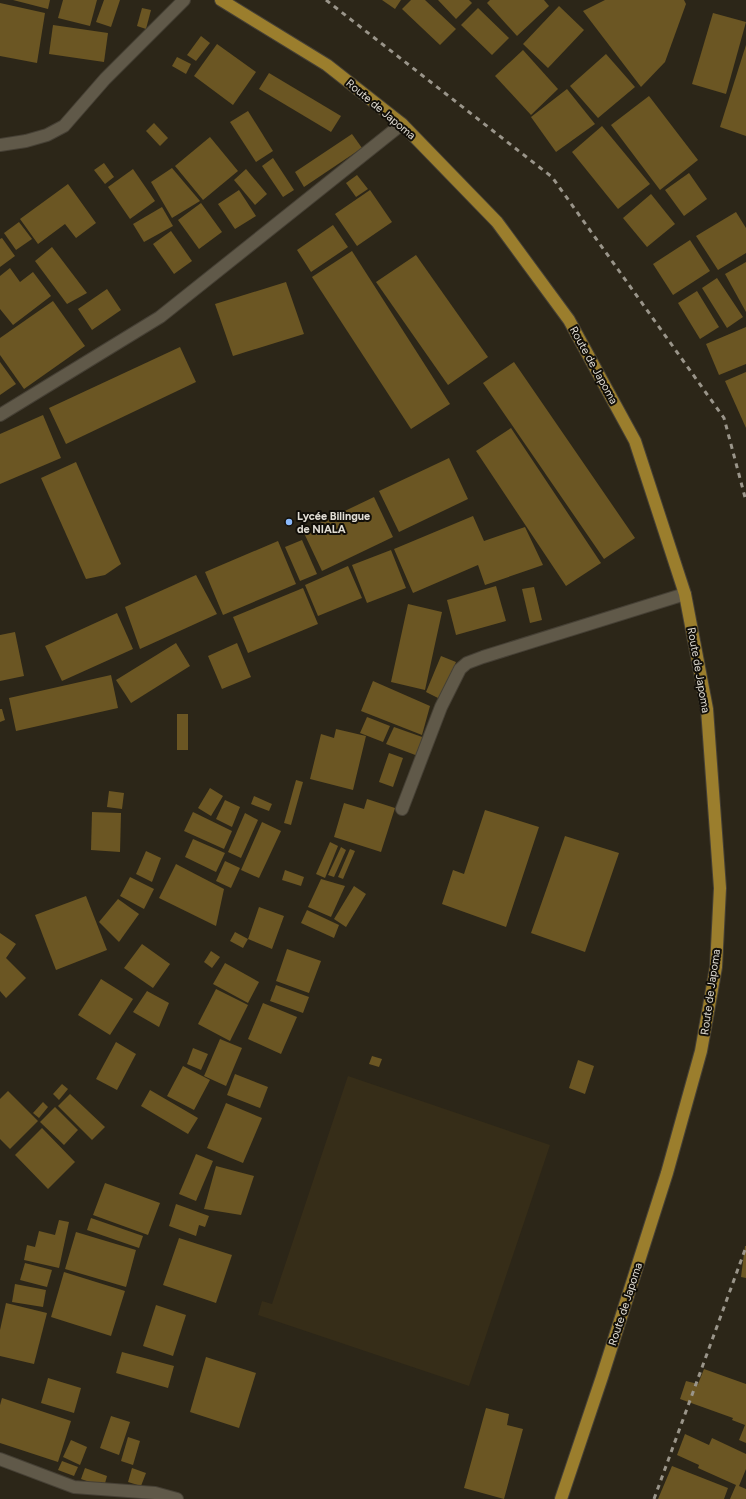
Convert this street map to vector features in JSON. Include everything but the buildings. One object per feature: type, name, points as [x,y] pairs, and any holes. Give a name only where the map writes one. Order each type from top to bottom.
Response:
[{"type":"main road","name":"Route de Japoma","points":[[221,0],[327,65],[402,124],[497,222],[569,320],[635,441],[685,594],[707,708],[720,888],[716,967],[702,1052],[667,1173],[602,1377],[560,1499]]},
{"type":"street","points":[[0,145],[26,141],[47,135],[64,126],[105,79],[184,0]]},
{"type":"street","points":[[0,415],[160,317],[402,124]]},
{"type":"street","points":[[402,810],[441,706],[460,669],[467,663],[685,594]]},
{"type":"street","points":[[0,1459],[74,1487],[155,1493],[177,1499]]},
{"type":"shaded area","points":[[348,1076],[550,1145],[469,1386],[258,1315],[262,1301],[272,1304]]},
{"type":"railway","points":[[326,0],[552,177],[724,418],[746,501]]},
{"type":"railway","points":[[654,1499],[746,1247]]},
{"type":"place","name":"Lycée Bilingue de NIALA","points":[[289,522]]}]
